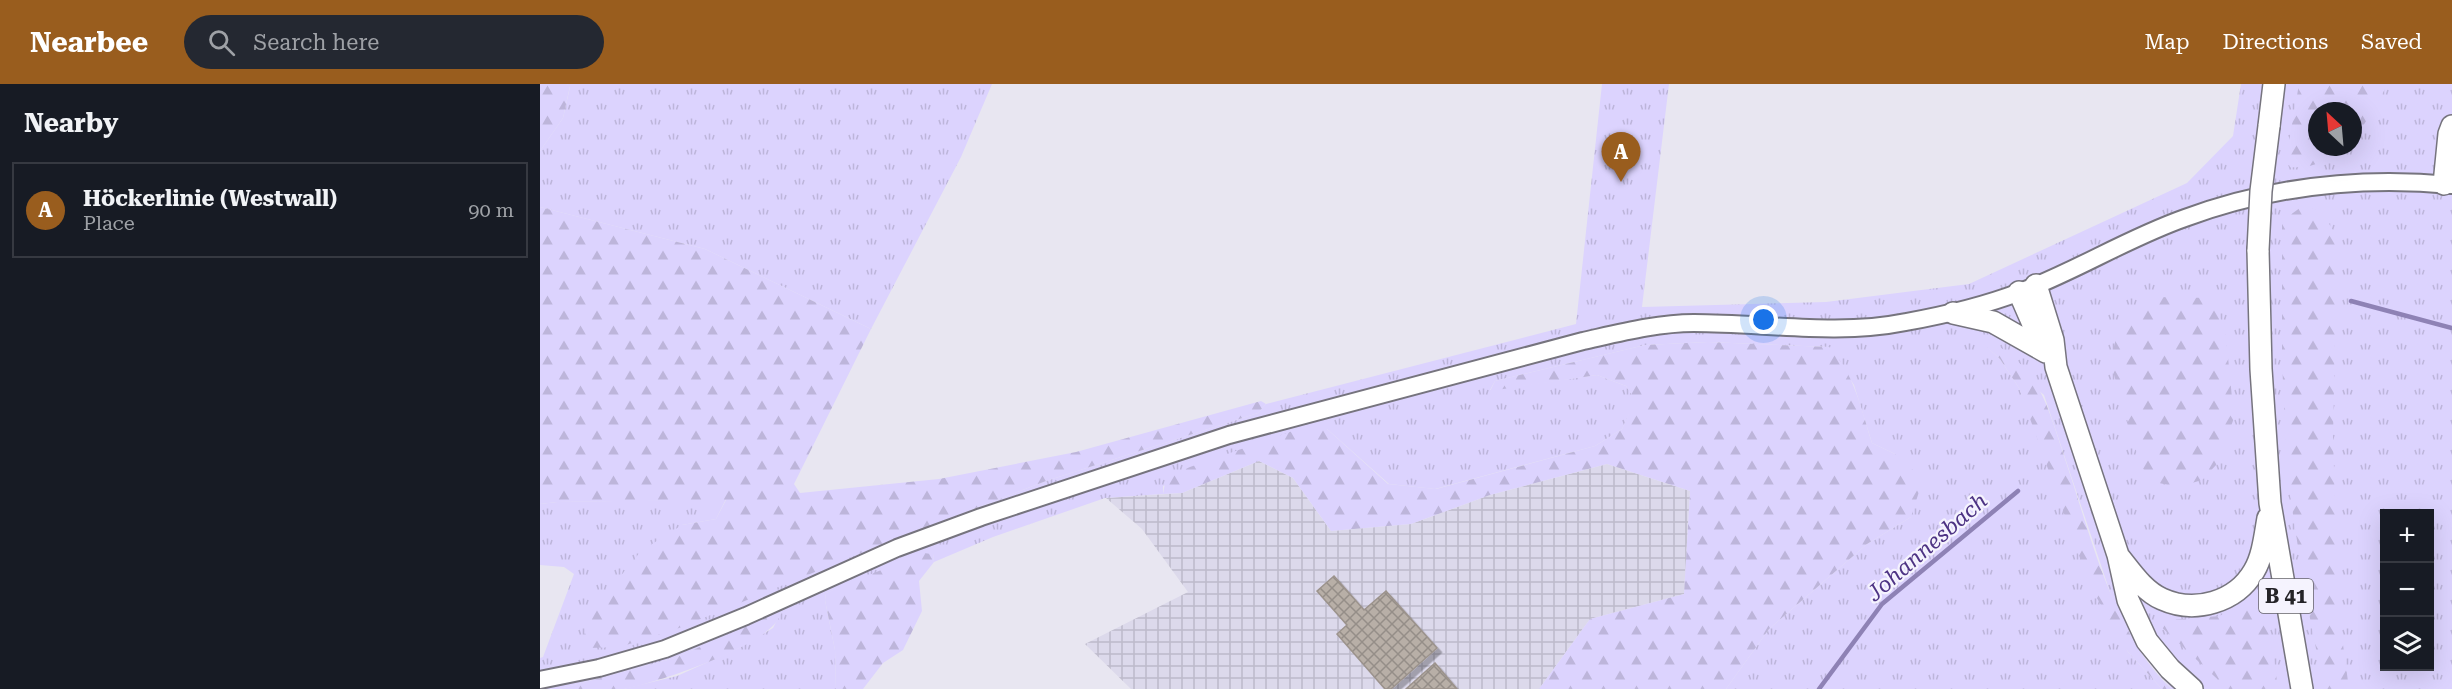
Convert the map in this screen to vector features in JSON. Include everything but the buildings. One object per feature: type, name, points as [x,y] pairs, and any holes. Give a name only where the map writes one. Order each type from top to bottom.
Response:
[{"type":"highway","name":"B 41","points":[[2274,84],[2261,190],[2258,250],[2261,369],[2271,503],[2302,689]]},
{"type":"highway","points":[[2448,185],[2449,134],[2452,126]]},
{"type":"highway","points":[[2028,289],[2118,555],[2128,600],[2147,641],[2170,669],[2192,689]]},
{"type":"highway","points":[[1953,313],[1993,322],[2051,360]]},
{"type":"highway","points":[[2118,555],[2147,589],[2161,599],[2179,605],[2198,606],[2215,603],[2231,596],[2245,585],[2256,570],[2271,503]]},
{"type":"main road","points":[[540,680],[599,668],[665,649],[746,616],[897,548],[981,517],[1208,442],[1304,414],[1571,344],[1627,331],[1692,323],[1858,328],[1903,323],[1953,313],[2028,289],[2184,218],[2266,193],[2352,182],[2448,185]]},
{"type":"shaded area","points":[[1259,461],[1293,478],[1331,531],[1411,524],[1490,495],[1607,464],[1690,491],[1684,594],[1590,619],[1539,689],[1131,689],[1085,644],[1188,592],[1142,529],[1106,498],[1182,493]]},
{"type":"green space","points":[[540,84],[570,86],[563,118],[540,151]]},
{"type":"green space","points":[[567,84],[992,84],[961,157],[871,329],[705,249],[540,207],[540,151],[563,118],[570,87]]},
{"type":"green space","points":[[1602,84],[1669,84],[1642,307],[1826,302],[1969,284],[2187,183],[2233,136],[2241,84],[2452,84],[2452,689],[2172,689],[2135,644],[2115,607],[2044,395],[1987,347],[2000,359],[2019,388],[2128,652],[2162,689],[1726,689],[1769,629],[1867,544],[1911,517],[1895,454],[1872,443],[1854,385],[1829,347],[1708,342],[1645,345],[1495,381],[1490,390],[1597,375],[1626,386],[1636,400],[1622,429],[1595,446],[1435,489],[1389,484],[1327,429],[1163,486],[1163,494],[1105,498],[993,537],[934,562],[933,554],[826,593],[825,600],[835,650],[836,689],[623,689],[677,676],[739,648],[773,628],[781,612],[675,658],[559,689],[540,689],[540,658],[543,657],[574,574],[564,567],[540,565],[540,504],[726,499],[716,519],[682,525],[873,548],[1046,481],[1258,413],[1266,404],[1576,324]]},
{"type":"green space","points":[[2299,84],[2388,84],[2362,128],[2362,102],[2308,102],[2308,156],[2333,156],[2314,165],[2299,167],[2290,167],[2286,159]]},
{"type":"green space","points":[[2304,205],[2322,212],[2337,237],[2333,439],[2339,615],[2349,689],[2324,689],[2305,593],[2287,475],[2282,360],[2282,221]]},
{"type":"green space","points":[[540,207],[705,249],[871,329],[794,484],[800,493],[939,479],[1076,452],[1261,401],[1266,404],[1258,413],[1046,481],[873,548],[679,628],[620,647],[588,648],[583,637],[601,600],[641,551],[682,525],[716,519],[726,500],[540,504]]},
{"type":"green space","points":[[2156,297],[2214,298],[2226,337],[2234,418],[2217,464],[2202,480],[2178,487],[2159,483],[2141,467],[2110,361],[2122,317]]},
{"type":"green space","points":[[1708,342],[1829,347],[1838,357],[1851,380],[1872,443],[1895,454],[1923,479],[1911,517],[1867,544],[1769,629],[1726,689],[1539,689],[1590,619],[1684,594],[1690,491],[1607,464],[1490,495],[1411,524],[1331,531],[1293,478],[1259,461],[1182,493],[1163,494],[1166,478],[1190,467],[1301,428],[1327,429],[1388,484],[1436,489],[1595,446],[1622,429],[1635,400],[1626,386],[1597,375],[1490,391],[1495,381],[1645,345]]},
{"type":"green space","points":[[1992,342],[2022,365],[2040,392],[2053,423],[2094,550],[2119,612],[2151,667],[2172,689],[2162,689],[2128,652],[2090,586],[2019,388],[2000,359],[1987,347]]},
{"type":"green space","points":[[922,553],[933,554],[934,562],[919,581],[922,611],[903,650],[883,663],[863,689],[836,689],[835,650],[825,600],[826,593]]},
{"type":"green space","points":[[2264,586],[2278,689],[2228,689],[2155,621],[2220,616]]},
{"type":"green space","points":[[781,611],[775,623],[760,636],[739,648],[686,671],[624,689],[559,689],[675,658]]},
{"type":"waterway","name":"Johannesbach","points":[[2351,301],[2452,328]]},
{"type":"waterway","name":"Johannesbach","points":[[1819,689],[1882,604],[2018,491]]},
{"type":"place","name":"Höckerlinie (Westwall)","points":[[1621,182]]}]
